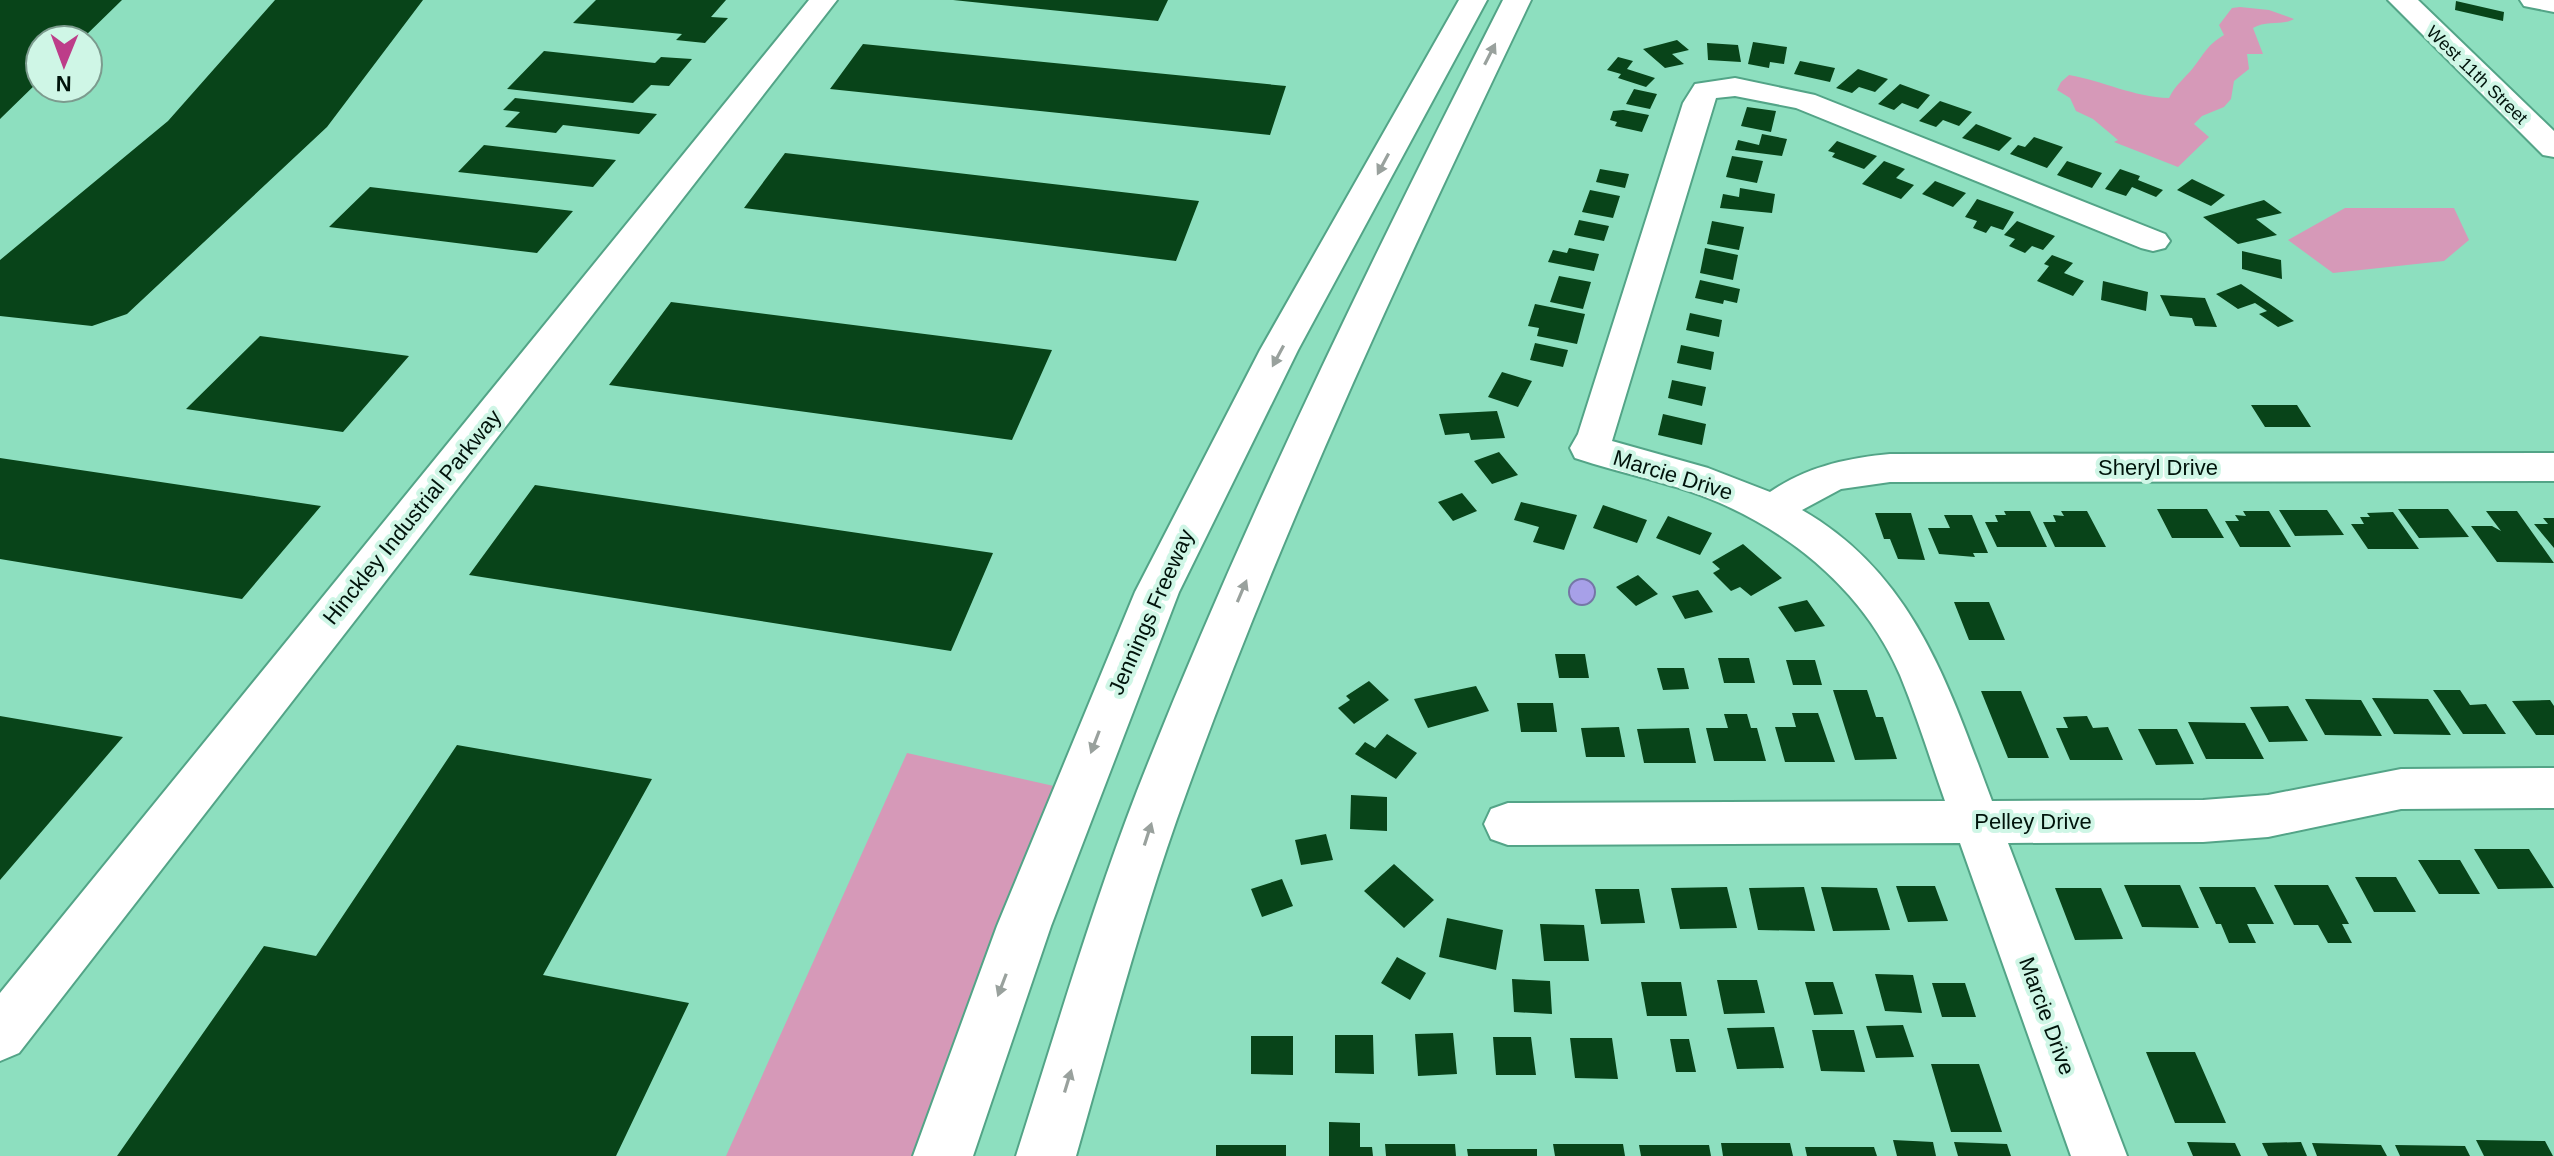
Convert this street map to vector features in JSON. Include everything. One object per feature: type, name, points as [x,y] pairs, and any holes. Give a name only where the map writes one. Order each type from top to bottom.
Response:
[{"type":"highway","points":[[1419,96],[1437,35],[1454,0]]},
{"type":"highway","points":[[1419,96],[1473,0]]},
{"type":"highway","points":[[1046,1156],[1096,990],[1161,794],[1259,551],[1442,150],[1517,0]]},
{"type":"highway","points":[[1398,251],[1549,1]]},
{"type":"highway","name":"Jennings Freeway","points":[[943,1156],[980,1043],[1135,643],[1170,565],[1240,426],[1419,96]]},
{"type":"street","name":"Hinckley Industrial Parkway","points":[[0,1035],[823,0]]},
{"type":"street","name":"West 11th Street","points":[[2402,0],[2554,148]]},
{"type":"street","points":[[2534,0],[2554,4]]},
{"type":"street","name":"Marcie Drive","points":[[2099,1156],[1922,675],[1894,619],[1850,567],[1826,546],[1773,511],[1695,478],[1627,462],[1589,448],[1601,422],[1698,103],[1706,90],[1735,87],[1804,101],[2153,241]]},
{"type":"street","name":"Sheryl Drive","points":[[1773,511],[1804,487],[1828,476],[1890,468],[2554,467]]},
{"type":"street","name":"Pelley Drive","points":[[1508,824],[2235,820],[2401,789],[2554,788]]},
{"type":"shaded area","points":[[2232,8],[2269,10],[2294,19],[2253,28],[2263,54],[2247,54],[2249,69],[2234,81],[2231,99],[2224,107],[2202,116],[2194,124],[2209,137],[2178,167],[2114,142],[2118,140],[2093,119],[2076,111],[2070,98],[2057,90],[2069,75],[2143,95],[2169,98],[2209,46],[2224,35],[2219,25]]},
{"type":"shaded area","points":[[2345,208],[2454,208],[2469,240],[2444,261],[2333,273],[2288,240]]},
{"type":"shaded area","points":[[1582,579],[1591,583],[1595,592],[1591,601],[1582,605],[1573,601],[1569,592],[1573,583]]},
{"type":"shaded area","points":[[907,753],[1076,791],[943,1156],[726,1156]]},
{"type":"building","points":[[0,0],[122,0],[97,24],[24,24],[24,96],[0,119]]},
{"type":"building","points":[[275,0],[423,0],[327,127],[127,314],[92,326],[0,316],[0,260],[168,121]]},
{"type":"building","points":[[596,0],[726,0],[711,17],[728,18],[705,43],[676,40],[682,34],[573,23]]},
{"type":"building","points":[[953,0],[1168,0],[1158,21]]},
{"type":"building","points":[[2456,1],[2504,12],[2503,21],[2455,10]]},
{"type":"building","points":[[1677,40],[1689,50],[1672,54],[1684,64],[1665,68],[1643,49]]},
{"type":"building","points":[[1753,42],[1787,47],[1784,64],[1770,62],[1769,68],[1748,64]]},
{"type":"building","points":[[1707,43],[1738,45],[1741,62],[1708,60]]},
{"type":"building","points":[[863,44],[1286,86],[1270,135],[830,89]]},
{"type":"building","points":[[544,51],[655,63],[661,57],[692,59],[669,86],[651,85],[633,103],[507,89]]},
{"type":"building","points":[[1618,57],[1633,61],[1627,69],[1655,78],[1646,87],[1618,78],[1621,74],[1607,70]]},
{"type":"building","points":[[1800,61],[1835,68],[1830,82],[1794,74]]},
{"type":"building","points":[[1858,69],[1888,79],[1875,92],[1859,87],[1852,93],[1836,88]]},
{"type":"building","points":[[1900,84],[1930,95],[1918,109],[1902,103],[1894,110],[1878,104]]},
{"type":"building","points":[[1634,89],[1657,94],[1650,109],[1626,104]]},
{"type":"building","points":[[515,98],[657,114],[639,134],[563,125],[556,133],[505,127],[520,112],[503,110]]},
{"type":"building","points":[[1940,101],[1972,112],[1959,126],[1943,120],[1936,127],[1919,121]]},
{"type":"building","points":[[1747,107],[1776,111],[1771,132],[1741,126]]},
{"type":"building","points":[[1613,111],[1649,115],[1642,132],[1615,126],[1617,122],[1610,120]]},
{"type":"building","points":[[1976,124],[2012,138],[1999,151],[1962,138]]},
{"type":"building","points":[[1762,134],[1787,139],[1782,156],[1735,150],[1738,140],[1759,145]]},
{"type":"building","points":[[2034,137],[2063,147],[2047,168],[2010,154],[2018,145],[2025,147]]},
{"type":"building","points":[[1837,141],[1877,156],[1864,169],[1832,157],[1835,153],[1828,151]]},
{"type":"building","points":[[484,145],[616,160],[593,187],[458,172]]},
{"type":"building","points":[[785,153],[1199,201],[1176,261],[744,208]]},
{"type":"building","points":[[1732,156],[1763,161],[1757,183],[1726,177]]},
{"type":"building","points":[[1884,161],[1905,169],[1896,178],[1914,185],[1901,199],[1862,184]]},
{"type":"building","points":[[2067,161],[2102,173],[2092,188],[2057,175]]},
{"type":"building","points":[[1600,169],[1629,174],[1625,188],[1596,182]]},
{"type":"building","points":[[2120,169],[2140,176],[2138,180],[2163,190],[2156,197],[2132,187],[2126,196],[2105,189]]},
{"type":"building","points":[[2192,179],[2225,195],[2211,206],[2177,190]]},
{"type":"building","points":[[1935,181],[1966,193],[1953,207],[1922,194]]},
{"type":"building","points":[[370,187],[573,211],[537,253],[329,227]]},
{"type":"building","points":[[1740,188],[1775,194],[1772,213],[1720,208],[1723,194],[1739,197]]},
{"type":"building","points":[[1590,190],[1620,196],[1613,218],[1582,212]]},
{"type":"building","points":[[1977,199],[2014,212],[2003,230],[1991,226],[1986,233],[1973,228],[1977,221],[1965,217]]},
{"type":"building","points":[[2264,200],[2282,213],[2256,219],[2277,235],[2238,244],[2203,217]]},
{"type":"building","points":[[1579,220],[1609,226],[1604,241],[1574,235]]},
{"type":"building","points":[[1712,221],[1744,227],[1739,250],[1707,244]]},
{"type":"building","points":[[2017,221],[2055,236],[2043,250],[2032,246],[2025,253],[2009,246],[2015,239],[2004,235]]},
{"type":"building","points":[[1569,248],[1599,254],[1594,271],[1548,262],[1553,250],[1567,253]]},
{"type":"building","points":[[1705,248],[1738,255],[1733,280],[1700,273]]},
{"type":"building","points":[[2242,251],[2281,260],[2282,279],[2242,269]]},
{"type":"building","points":[[2052,255],[2073,263],[2064,273],[2084,281],[2073,296],[2037,281],[2049,266],[2044,264]]},
{"type":"building","points":[[1559,276],[1591,282],[1583,309],[1550,302]]},
{"type":"building","points":[[1700,280],[1740,289],[1737,303],[1724,300],[1723,304],[1695,298]]},
{"type":"building","points":[[2103,281],[2148,292],[2146,311],[2101,300]]},
{"type":"building","points":[[2241,284],[2294,321],[2278,327],[2259,314],[2267,311],[2255,303],[2238,309],[2216,294]]},
{"type":"building","points":[[2160,295],[2205,298],[2217,327],[2195,326],[2192,318],[2170,316]]},
{"type":"building","points":[[671,302],[1052,350],[1012,440],[609,385]]},
{"type":"building","points":[[1535,304],[1585,314],[1577,344],[1537,336],[1539,328],[1528,326]]},
{"type":"building","points":[[1690,313],[1722,320],[1719,337],[1686,330]]},
{"type":"building","points":[[260,336],[409,356],[343,432],[186,409]]},
{"type":"building","points":[[1535,343],[1568,350],[1563,367],[1530,360]]},
{"type":"building","points":[[1681,345],[1714,352],[1711,370],[1677,363]]},
{"type":"building","points":[[1502,372],[1532,381],[1518,407],[1488,397]]},
{"type":"building","points":[[1672,380],[1706,387],[1702,406],[1668,398]]},
{"type":"building","points":[[2251,405],[2297,405],[2311,427],[2265,427]]},
{"type":"building","points":[[1497,411],[1505,438],[1471,440],[1469,433],[1445,435],[1439,414]]},
{"type":"building","points":[[1663,414],[1706,424],[1702,445],[1658,435]]},
{"type":"building","points":[[1499,452],[1518,475],[1492,484],[1474,461]]},
{"type":"building","points":[[0,458],[321,506],[242,599],[0,559]]},
{"type":"building","points":[[535,485],[993,553],[951,651],[469,575]]},
{"type":"building","points":[[1462,493],[1477,511],[1453,521],[1438,502]]},
{"type":"building","points":[[1521,502],[1577,515],[1564,550],[1533,542],[1539,527],[1514,520]]},
{"type":"building","points":[[1603,505],[1647,520],[1637,543],[1593,528]]},
{"type":"building","points":[[2157,509],[2207,509],[2224,538],[2172,538]]},
{"type":"building","points":[[2398,509],[2448,509],[2469,537],[2419,538]]},
{"type":"building","points":[[2279,510],[2327,510],[2344,535],[2295,536]]},
{"type":"building","points":[[2004,511],[2030,511],[2047,547],[1997,547],[1985,522],[1998,522],[1995,515],[2006,515]]},
{"type":"building","points":[[2061,511],[2087,511],[2106,547],[2055,547],[2043,522],[2056,522],[2053,515],[2064,516]]},
{"type":"building","points":[[2243,511],[2269,511],[2291,547],[2240,547],[2225,521],[2239,521],[2235,515],[2246,516]]},
{"type":"building","points":[[2486,511],[2517,511],[2554,563],[2497,562],[2471,526],[2492,526],[2501,531]]},
{"type":"building","points":[[2393,512],[2419,549],[2368,549],[2351,524],[2364,524],[2360,517],[2370,517],[2367,513]]},
{"type":"building","points":[[1875,513],[1911,513],[1925,560],[1898,559],[1890,539],[1884,539]]},
{"type":"building","points":[[1944,515],[1972,515],[1988,553],[1973,553],[1975,557],[1939,554],[1928,528],[1950,528]]},
{"type":"building","points":[[1668,516],[1712,533],[1700,555],[1656,538]]},
{"type":"building","points":[[2543,518],[2554,518],[2554,548],[2534,524],[2548,524]]},
{"type":"building","points":[[1743,544],[1782,578],[1751,596],[1740,587],[1731,591],[1713,573],[1720,569],[1712,562]]},
{"type":"building","points":[[1638,575],[1658,594],[1636,606],[1616,587]]},
{"type":"building","points":[[1698,590],[1713,612],[1685,619],[1672,596]]},
{"type":"building","points":[[1807,600],[1825,626],[1795,632],[1778,607]]},
{"type":"building","points":[[1954,602],[1989,602],[2005,640],[1969,640]]},
{"type":"building","points":[[1555,654],[1585,654],[1589,678],[1559,678]]},
{"type":"building","points":[[1718,658],[1749,658],[1755,683],[1724,683]]},
{"type":"building","points":[[1786,660],[1815,660],[1822,685],[1793,685]]},
{"type":"building","points":[[1657,668],[1684,668],[1689,689],[1663,690]]},
{"type":"building","points":[[1369,681],[1389,700],[1354,724],[1338,708],[1350,700],[1346,696]]},
{"type":"building","points":[[1476,686],[1489,711],[1428,728],[1414,699]]},
{"type":"building","points":[[1833,690],[1867,690],[1876,717],[1883,717],[1897,759],[1855,760]]},
{"type":"building","points":[[2433,690],[2460,690],[2470,705],[2486,704],[2506,734],[2463,734]]},
{"type":"building","points":[[1981,691],[2021,691],[2049,758],[2008,758]]},
{"type":"building","points":[[2372,698],[2428,699],[2451,735],[2394,734]]},
{"type":"building","points":[[2305,699],[2361,700],[2382,736],[2325,735]]},
{"type":"building","points":[[2550,700],[2554,706],[2554,735],[2536,735],[2512,701]]},
{"type":"building","points":[[1517,703],[1553,703],[1557,732],[1521,732]]},
{"type":"building","points":[[2288,706],[2308,741],[2269,742],[2250,707]]},
{"type":"building","points":[[1792,713],[1818,713],[1835,762],[1785,762],[1775,727],[1796,727]]},
{"type":"building","points":[[1724,714],[1747,714],[1751,728],[1757,728],[1766,761],[1714,761],[1706,728],[1728,728]]},
{"type":"building","points":[[0,716],[123,737],[0,880]]},
{"type":"building","points":[[2087,716],[2093,728],[2108,727],[2123,760],[2070,760],[2056,728],[2068,728],[2063,717]]},
{"type":"building","points":[[2188,722],[2245,723],[2264,759],[2206,759]]},
{"type":"building","points":[[1619,727],[1625,757],[1586,757],[1581,728]]},
{"type":"building","points":[[1689,728],[1696,763],[1644,763],[1637,729]]},
{"type":"building","points":[[2138,729],[2177,729],[2194,764],[2156,765]]},
{"type":"building","points":[[1387,734],[1417,753],[1396,779],[1355,754],[1365,742],[1375,748]]},
{"type":"building","points":[[457,745],[652,779],[543,975],[689,1003],[616,1156],[117,1156],[264,946],[316,956]]},
{"type":"building","points":[[1351,795],[1387,797],[1387,831],[1350,829]]},
{"type":"building","points":[[1326,834],[1333,860],[1301,865],[1295,840]]},
{"type":"building","points":[[2474,849],[2529,849],[2554,888],[2498,889]]},
{"type":"building","points":[[2418,860],[2460,860],[2480,894],[2439,894]]},
{"type":"building","points":[[1394,864],[1434,900],[1404,928],[1364,891]]},
{"type":"building","points":[[2355,877],[2396,877],[2416,912],[2374,912]]},
{"type":"building","points":[[1282,879],[1293,906],[1262,917],[1251,889]]},
{"type":"building","points":[[2124,885],[2180,885],[2199,928],[2142,927]]},
{"type":"building","points":[[2274,885],[2328,885],[2349,924],[2342,924],[2352,943],[2328,943],[2318,925],[2294,925]]},
{"type":"building","points":[[1896,886],[1935,886],[1948,921],[1908,922]]},
{"type":"building","points":[[1727,887],[1737,928],[1680,929],[1671,888]]},
{"type":"building","points":[[1804,887],[1815,931],[1758,930],[1749,888]]},
{"type":"building","points":[[1821,887],[1877,888],[1890,930],[1833,931]]},
{"type":"building","points":[[2199,887],[2255,887],[2274,924],[2247,924],[2256,943],[2229,943],[2221,924],[2216,924]]},
{"type":"building","points":[[2055,888],[2101,888],[2123,939],[2075,940]]},
{"type":"building","points":[[1595,889],[1639,889],[1645,923],[1601,924]]},
{"type":"building","points":[[1447,918],[1503,930],[1496,970],[1439,957]]},
{"type":"building","points":[[1540,924],[1584,925],[1589,961],[1544,961]]},
{"type":"building","points":[[1397,957],[1426,973],[1410,1000],[1381,983]]},
{"type":"building","points":[[1875,974],[1913,975],[1922,1013],[1885,1011]]},
{"type":"building","points":[[1512,979],[1550,981],[1552,1014],[1514,1012]]},
{"type":"building","points":[[1717,980],[1757,980],[1765,1013],[1724,1014]]},
{"type":"building","points":[[1641,982],[1681,982],[1687,1016],[1647,1016]]},
{"type":"building","points":[[1805,982],[1833,982],[1843,1014],[1814,1015]]},
{"type":"building","points":[[1932,983],[1965,983],[1976,1017],[1942,1017]]},
{"type":"building","points":[[1903,1025],[1914,1057],[1876,1058],[1866,1026]]},
{"type":"building","points":[[1774,1027],[1784,1068],[1737,1069],[1727,1028]]},
{"type":"building","points":[[1812,1030],[1854,1030],[1865,1072],[1821,1071]]},
{"type":"building","points":[[1453,1033],[1457,1074],[1418,1076],[1415,1034]]},
{"type":"building","points":[[1335,1035],[1373,1035],[1374,1074],[1335,1073]]},
{"type":"building","points":[[1251,1036],[1293,1036],[1293,1075],[1251,1074]]},
{"type":"building","points":[[1493,1037],[1531,1037],[1536,1075],[1496,1075]]},
{"type":"building","points":[[1570,1038],[1612,1038],[1618,1079],[1575,1078]]},
{"type":"building","points":[[1670,1039],[1689,1039],[1696,1072],[1676,1072]]},
{"type":"building","points":[[2146,1052],[2195,1052],[2226,1123],[2175,1123]]},
{"type":"building","points":[[1931,1064],[1979,1064],[2002,1132],[1951,1132]]},
{"type":"building","points":[[1329,1122],[1360,1123],[1360,1147],[1372,1147],[1373,1156],[1329,1156]]},
{"type":"building","points":[[1893,1140],[1933,1142],[1936,1156],[1897,1156]]},
{"type":"building","points":[[2476,1140],[2545,1141],[2553,1156],[2484,1156]]},
{"type":"building","points":[[1954,1142],[2007,1144],[2011,1156],[1958,1156]]},
{"type":"building","points":[[2187,1142],[2235,1143],[2241,1156],[2193,1156]]},
{"type":"building","points":[[2301,1142],[2307,1156],[2268,1156],[2262,1143]]},
{"type":"building","points":[[1721,1143],[1790,1143],[1793,1156],[1723,1156]]},
{"type":"building","points":[[2312,1143],[2381,1145],[2387,1156],[2317,1156]]},
{"type":"building","points":[[1385,1144],[1455,1144],[1456,1156],[1386,1156]]},
{"type":"building","points":[[1553,1144],[1623,1144],[1625,1156],[1555,1156]]},
{"type":"building","points":[[1216,1145],[1286,1145],[1286,1156],[1216,1156]]},
{"type":"building","points":[[1639,1145],[1709,1145],[1711,1156],[1641,1156]]},
{"type":"building","points":[[2395,1145],[2465,1146],[2470,1156],[2400,1156]]},
{"type":"building","points":[[1805,1147],[1874,1147],[1877,1156],[1807,1156]]},
{"type":"building","points":[[1467,1149],[1537,1149],[1537,1156],[1468,1156]]}]
